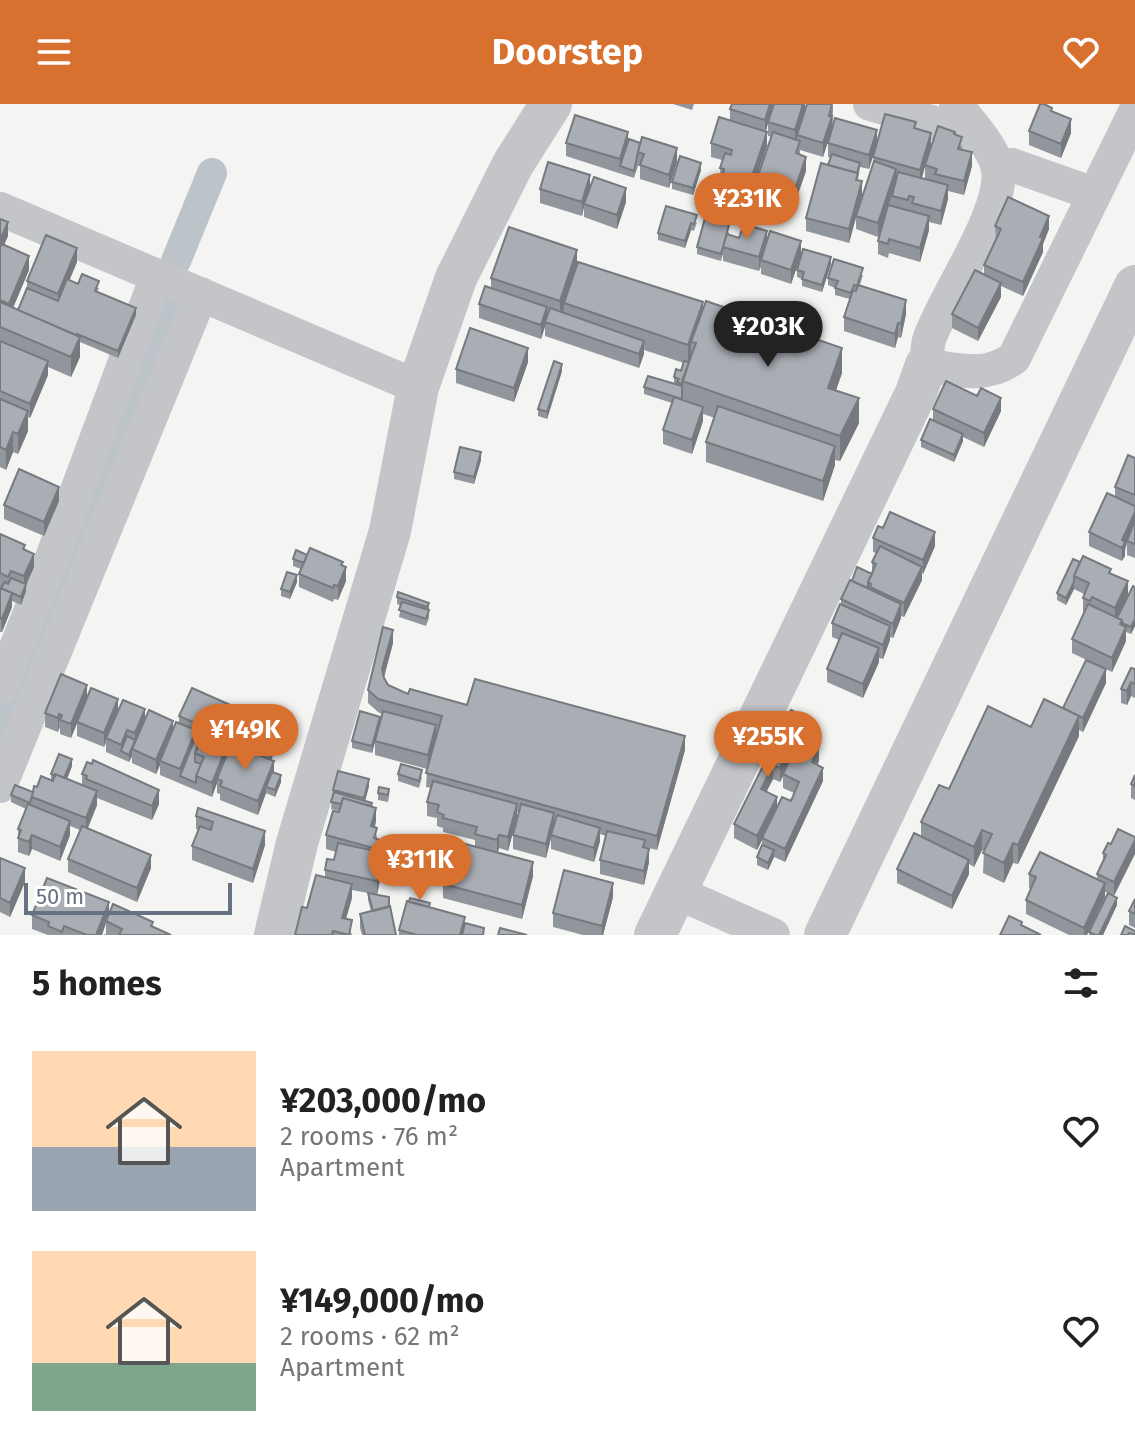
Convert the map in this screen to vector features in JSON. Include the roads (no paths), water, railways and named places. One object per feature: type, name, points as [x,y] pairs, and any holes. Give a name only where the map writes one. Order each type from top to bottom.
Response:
[{"type":"street","points":[[275,935],[297,843],[390,531],[418,387],[456,278],[513,164],[551,104]]},
{"type":"street","points":[[870,104],[979,136]]},
{"type":"street","points":[[655,935],[916,393],[926,365],[929,341],[980,236],[998,187],[997,166],[956,104]]},
{"type":"street","points":[[926,365],[986,372],[1000,368],[1014,358],[1135,112]]},
{"type":"street","points":[[997,166],[1012,165],[1094,194]]},
{"type":"street","points":[[0,209],[418,387]]},
{"type":"street","points":[[0,687],[50,563],[157,276]]},
{"type":"street","points":[[825,935],[1135,286]]},
{"type":"street","points":[[0,786],[201,294]]},
{"type":"street","points":[[676,892],[773,935]]},
{"type":"waterway","points":[[176,261],[212,173]]},
{"type":"waterway","points":[[0,736],[173,303]]}]
